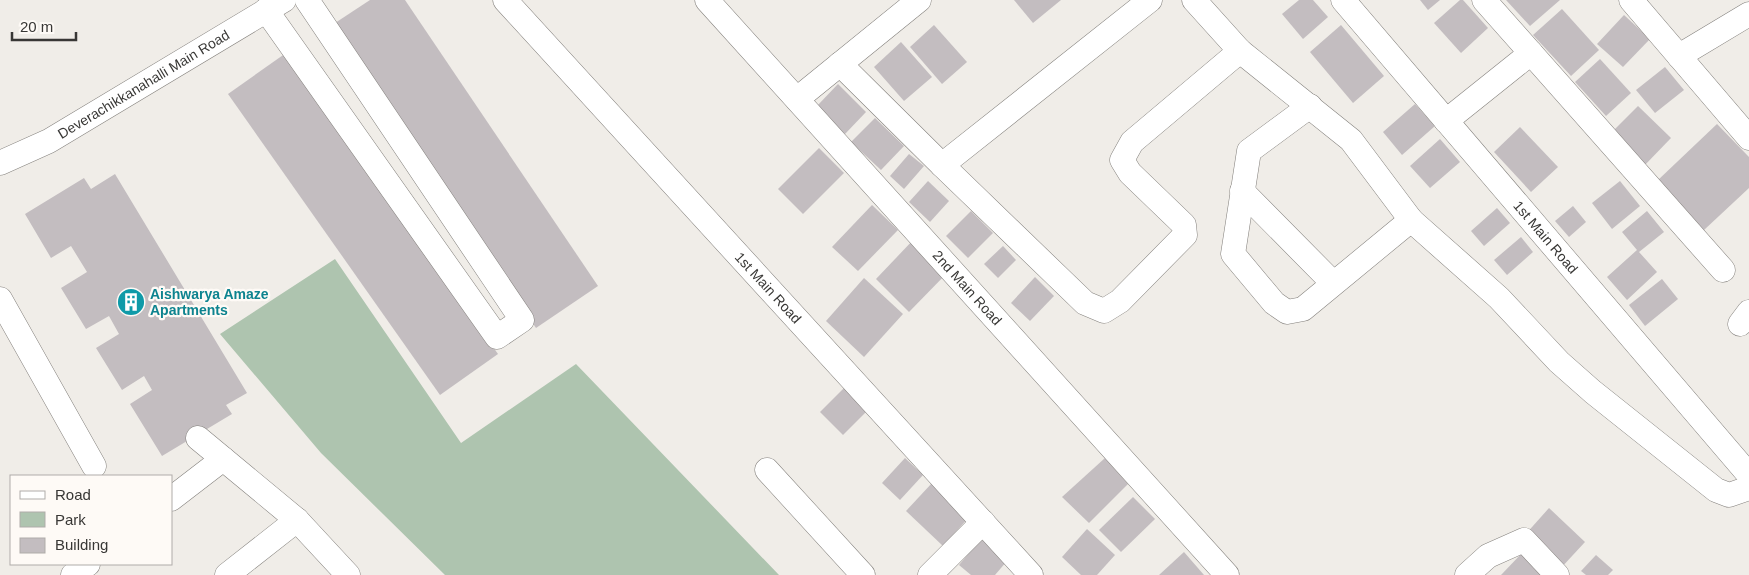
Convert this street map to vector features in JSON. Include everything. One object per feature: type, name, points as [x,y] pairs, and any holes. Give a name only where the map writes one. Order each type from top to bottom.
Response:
[{"type":"street","points":[[275,5],[497,337],[522,320],[307,0]]},
{"type":"street","name":"1st Main Road","points":[[505,0],[1031,575]]},
{"type":"street","name":"2nd Main Road","points":[[707,0],[1227,575]]},
{"type":"street","points":[[797,99],[919,0]]},
{"type":"street","points":[[942,165],[1150,0]]},
{"type":"street","points":[[1194,0],[1240,51],[1351,140],[1411,220],[1499,298],[1579,380],[1716,490],[1729,495],[1749,488]]},
{"type":"street","name":"1st Main Road","points":[[1343,0],[1749,475]]},
{"type":"street","points":[[1484,0],[1723,270]]},
{"type":"street","points":[[1631,0],[1749,138]]},
{"type":"street","name":"Deverachikkanahalli Main Road","points":[[0,163],[49,141],[275,5]]},
{"type":"street","points":[[1679,56],[1749,14]]},
{"type":"street","points":[[840,64],[1085,303],[1104,311],[1120,301],[1185,234],[1184,226],[1130,173],[1122,160],[1132,142],[1240,51]]},
{"type":"street","points":[[1446,120],[1531,53]]},
{"type":"street","points":[[1310,106],[1249,151],[1232,254],[1274,303],[1288,312],[1303,308],[1411,220]]},
{"type":"street","points":[[1242,191],[1333,283]]},
{"type":"street","points":[[0,299],[94,466]]},
{"type":"street","points":[[198,438],[297,520],[348,575]]},
{"type":"street","points":[[172,498],[223,458]]},
{"type":"street","points":[[767,470],[863,575]]},
{"type":"street","points":[[227,575],[297,520]]},
{"type":"street","points":[[930,575],[983,522]]},
{"type":"street","points":[[1468,575],[1488,556],[1524,540],[1557,575]]},
{"type":"street","points":[[73,575],[87,565]]},
{"type":"green space","points":[[335,259],[461,443],[576,364],[779,575],[445,575],[321,453],[220,334]]},
{"type":"building","points":[[370,0],[405,0],[598,286],[536,328],[332,25]]},
{"type":"building","points":[[1014,0],[1061,0],[1033,23]]},
{"type":"building","points":[[1299,0],[1313,0],[1328,17],[1303,39],[1282,14]]},
{"type":"building","points":[[1420,0],[1440,0],[1428,10]]},
{"type":"building","points":[[1460,0],[1463,0],[1488,28],[1461,53],[1434,23]]},
{"type":"building","points":[[1506,0],[1560,0],[1530,26]]},
{"type":"building","points":[[1562,9],[1599,50],[1571,76],[1533,35]]},
{"type":"building","points":[[1624,15],[1650,39],[1623,67],[1597,44]]},
{"type":"building","points":[[934,25],[967,62],[942,84],[910,47]]},
{"type":"building","points":[[1341,25],[1384,76],[1353,103],[1310,52]]},
{"type":"building","points":[[901,42],[932,77],[904,101],[874,67]]},
{"type":"building","points":[[286,53],[498,354],[440,395],[228,94]]},
{"type":"building","points":[[1600,59],[1631,93],[1606,116],[1575,82]]},
{"type":"building","points":[[1665,67],[1684,90],[1655,113],[1636,90]]},
{"type":"building","points":[[838,84],[866,112],[845,134],[817,106]]},
{"type":"building","points":[[1415,104],[1435,126],[1402,155],[1383,132]]},
{"type":"building","points":[[1638,106],[1671,138],[1643,167],[1610,134]]},
{"type":"building","points":[[875,118],[904,146],[881,170],[851,142]]},
{"type":"building","points":[[1717,124],[1749,157],[1749,188],[1704,230],[1657,181]]},
{"type":"building","points":[[1520,127],[1558,167],[1531,192],[1494,152]]},
{"type":"building","points":[[1440,139],[1460,162],[1430,188],[1410,166]]},
{"type":"building","points":[[819,148],[844,173],[803,214],[778,189]]},
{"type":"building","points":[[909,154],[924,166],[904,189],[890,176]]},
{"type":"building","name":"Aishwarya Amaze Apartments","points":[[115,174],[247,393],[226,405],[232,414],[162,456],[130,404],[152,390],[144,376],[122,390],[96,348],[119,334],[109,316],[86,329],[61,288],[87,272],[71,246],[51,258],[25,214],[84,178],[91,189]]},
{"type":"building","points":[[928,181],[949,201],[930,222],[909,202]]},
{"type":"building","points":[[1620,181],[1640,206],[1612,229],[1592,203]]},
{"type":"building","points":[[872,205],[898,230],[858,271],[832,247]]},
{"type":"building","points":[[1573,206],[1586,222],[1569,237],[1555,221]]},
{"type":"building","points":[[1497,208],[1510,223],[1484,246],[1471,231]]},
{"type":"building","points":[[971,211],[993,233],[968,258],[946,236]]},
{"type":"building","points":[[1647,211],[1664,232],[1639,252],[1657,272],[1627,300],[1607,277],[1637,250],[1622,232]]},
{"type":"building","points":[[1521,237],[1533,252],[1507,275],[1494,260]]},
{"type":"building","points":[[915,238],[949,271],[909,312],[876,279]]},
{"type":"building","points":[[1003,246],[1016,260],[998,278],[984,264]]},
{"type":"building","points":[[1035,277],[1054,296],[1030,321],[1011,303]]},
{"type":"building","points":[[864,278],[903,314],[864,357],[826,321]]},
{"type":"building","points":[[1662,279],[1678,299],[1645,326],[1629,305]]},
{"type":"building","points":[[845,387],[868,410],[843,435],[820,412]]},
{"type":"building","points":[[905,458],[923,475],[900,500],[882,483]]},
{"type":"building","points":[[1105,458],[1128,484],[1089,523],[1062,497]]},
{"type":"building","points":[[932,483],[969,517],[943,546],[906,511]]},
{"type":"building","points":[[1133,497],[1155,519],[1121,552],[1099,530]]},
{"type":"building","points":[[1549,508],[1585,542],[1560,569],[1524,536]]},
{"type":"building","points":[[1087,529],[1115,555],[1097,575],[1081,575],[1062,557]]},
{"type":"building","points":[[981,539],[1007,561],[995,575],[971,575],[959,565]]},
{"type":"building","points":[[1184,552],[1204,575],[1159,575]]},
{"type":"building","points":[[1523,552],[1547,575],[1501,575]]},
{"type":"building","points":[[1596,555],[1613,570],[1608,575],[1586,575],[1581,571]]},
{"type":"place","name":"Aishwarya Amaze Apartments","points":[[131,302]]}]
